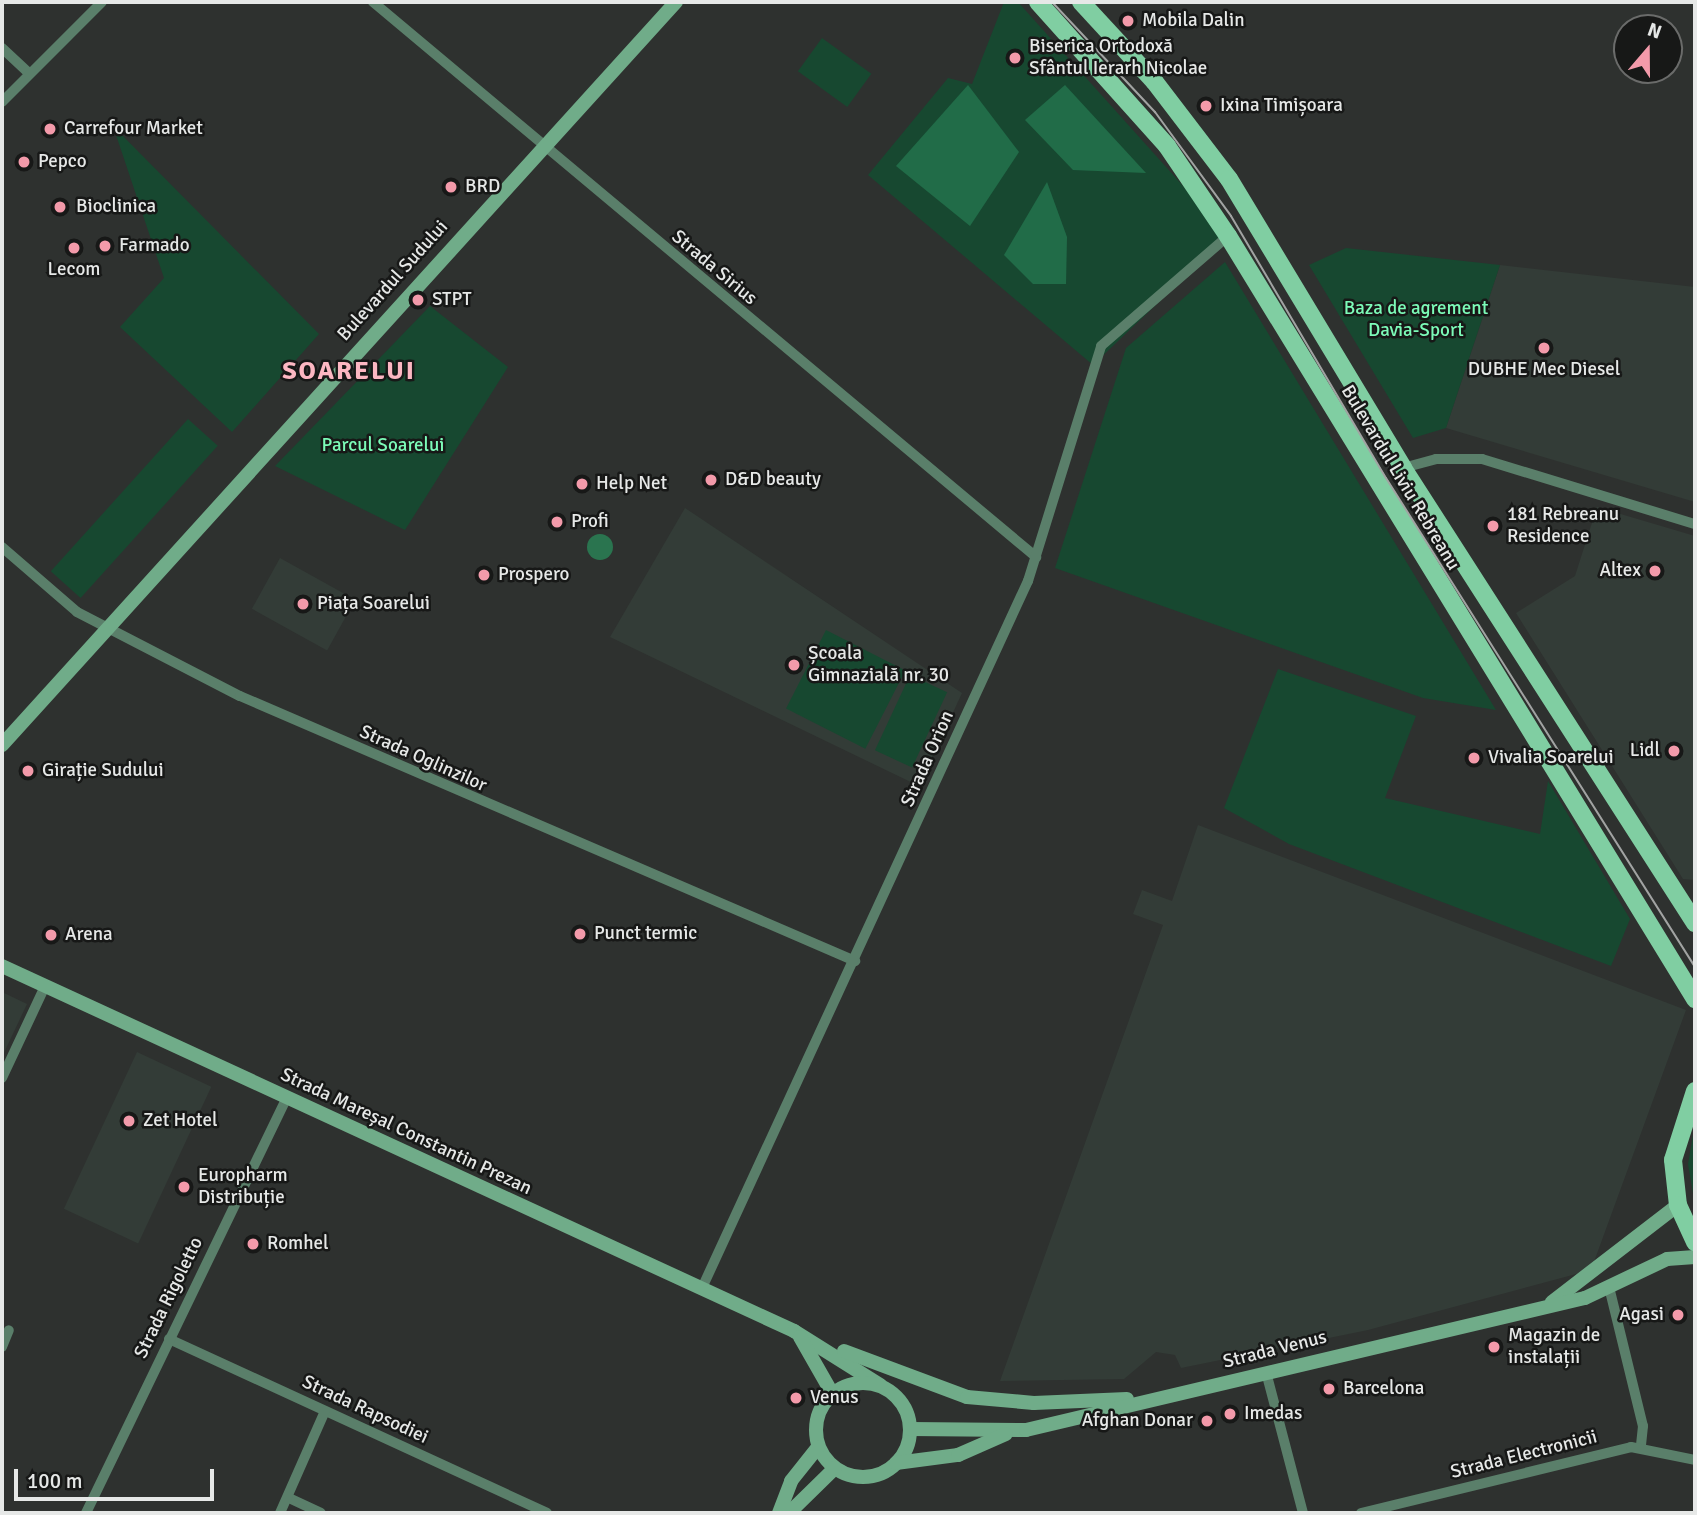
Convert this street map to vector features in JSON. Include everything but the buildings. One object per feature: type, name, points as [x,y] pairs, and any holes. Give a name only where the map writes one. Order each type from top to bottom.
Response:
[{"type":"main road","name":"Bulevardul Sudului","points":[[2,745],[105,627],[676,2]]},
{"type":"main road","name":"Bulevardul Liviu Rebreanu","points":[[1038,2],[1167,146],[1228,236],[1695,999]]},
{"type":"main road","name":"Bulevardul Liviu Rebreanu","points":[[1081,2],[1154,81],[1227,176],[1403,468],[1695,923]]},
{"type":"main road","name":"Strada Mareșal Constantin Prezan","points":[[2,966],[798,1333],[880,1385]]},
{"type":"main road","points":[[1695,1091],[1675,1146],[1678,1205],[1695,1242]]},
{"type":"main road","name":"Strada Venus","points":[[1552,1302],[1678,1205]]},
{"type":"main road","name":"Strada Venus","points":[[896,1464],[958,1455],[1006,1434],[1552,1302],[1609,1291],[1667,1259],[1695,1258]]},
{"type":"main road","name":"Strada Mareșal Constantin Prezan","points":[[798,1333],[818,1359],[832,1393]]},
{"type":"main road","points":[[798,1333],[967,1397],[1034,1403],[1149,1398]]},
{"type":"main road","points":[[863,1382],[880,1385],[902,1402],[910,1429],[896,1464],[871,1476],[835,1468],[818,1447],[816,1423],[832,1393],[863,1382]]},
{"type":"main road","name":"Strada Venus","points":[[910,1429],[1006,1434]]},
{"type":"main road","points":[[779,1513],[791,1481],[818,1447]]},
{"type":"main road","points":[[789,1513],[835,1468]]},
{"type":"street","points":[[2,102],[102,2]]},
{"type":"street","name":"Strada Sirius","points":[[373,2],[545,144],[747,318],[1036,557]]},
{"type":"street","points":[[2,48],[29,73]]},
{"type":"street","name":"Strada Orion","points":[[702,1288],[855,961],[1036,557],[1101,346],[1228,236]]},
{"type":"street","points":[[1403,468],[1436,459],[1482,459],[1695,524]]},
{"type":"street","name":"Strada Oglinzilor","points":[[2,547],[105,627],[240,696],[855,961]]},
{"type":"street","points":[[2,1078],[45,986]]},
{"type":"street","name":"Strada Rigoletto","points":[[86,1513],[286,1098]]},
{"type":"street","points":[[1609,1291],[1641,1415],[1641,1446]]},
{"type":"street","points":[[2,1347],[9,1330]]},
{"type":"street","name":"Strada Rapsodiei","points":[[169,1339],[547,1513]]},
{"type":"street","points":[[1266,1372],[1303,1513]]},
{"type":"street","points":[[280,1513],[289,1498],[325,1411]]},
{"type":"street","name":"Strada Electronicii","points":[[1362,1513],[1407,1507],[1641,1446],[1695,1460]]},
{"type":"street","points":[[289,1498],[321,1513]]},
{"type":"shaded area","points":[[968,85],[1019,152],[970,226],[896,166]]},
{"type":"shaded area","points":[[1065,85],[1146,173],[1073,170],[1025,120]]},
{"type":"shaded area","points":[[1047,182],[1067,237],[1066,284],[1033,284],[1004,255]]},
{"type":"shaded area","points":[[1500,265],[1695,287],[1695,502],[1446,428]]},
{"type":"shaded area","points":[[1597,507],[1695,536],[1695,880],[1683,879],[1516,613],[1575,576]]},
{"type":"shaded area","name":"Școala Gimnazială nr. 30","points":[[685,508],[962,693],[919,786],[610,637]]},
{"type":"shaded area","points":[[600,534],[609,538],[613,547],[609,556],[600,560],[591,556],[587,547],[591,538]]},
{"type":"shaded area","name":"Piața Soarelui","points":[[280,558],[355,600],[327,650],[252,609]]},
{"type":"shaded area","points":[[1198,825],[1686,1010],[1591,1270],[1368,1330],[1181,1368],[1175,1355],[1156,1352],[1124,1379],[1000,1381],[1163,925],[1133,914],[1142,890],[1172,901]]},
{"type":"shaded area","points":[[2,992],[27,1004],[2,1057]]},
{"type":"shaded area","points":[[137,1052],[211,1087],[138,1243],[64,1209]]},
{"type":"green space","points":[[1004,2],[1018,2],[1228,236],[1093,365],[868,175],[948,78],[972,84]]},
{"type":"green space","points":[[822,38],[871,74],[847,107],[798,71]]},
{"type":"green space","points":[[113,126],[319,334],[232,432],[120,327],[164,278]]},
{"type":"green space","name":"Baza de agrement Davia-Sport","points":[[1346,248],[1500,265],[1446,428],[1413,438],[1309,265]]},
{"type":"green space","points":[[1225,262],[1496,710],[1423,698],[1055,568],[1126,348]]},
{"type":"green space","name":"Parcul Soarelui","points":[[430,306],[508,367],[405,530],[275,466]]},
{"type":"green space","points":[[188,419],[218,446],[81,598],[51,571]]},
{"type":"green space","points":[[826,630],[905,670],[865,749],[786,708]]},
{"type":"green space","points":[[1278,669],[1416,716],[1385,798],[1540,834],[1548,781],[1630,919],[1611,966],[1289,844],[1224,808]]},
{"type":"green space","points":[[910,675],[947,692],[912,768],[875,750]]},
{"type":"green space","points":[[1695,1123],[1695,1205],[1688,1164]]},
{"type":"tram line","points":[[1052,2],[1155,112],[1231,216],[1386,478],[1695,967]]},
{"type":"place","name":"Mobila Dalin","points":[[1128,21]]},
{"type":"place","name":"Biserica Ortodoxă Sfântul Ierarh Nicolae","points":[[1015,58]]},
{"type":"place","name":"Ixina Timișoara","points":[[1206,106]]},
{"type":"place","name":"Carrefour Market","points":[[50,129]]},
{"type":"place","name":"Pepco","points":[[24,162]]},
{"type":"place","name":"BRD","points":[[451,187]]},
{"type":"place","name":"Bioclinica","points":[[60,207]]},
{"type":"place","name":"Farmado","points":[[105,246]]},
{"type":"place","name":"Lecom","points":[[74,248]]},
{"type":"place","name":"STPT","points":[[418,300]]},
{"type":"place","name":"DUBHE Mec Diesel","points":[[1544,348]]},
{"type":"place","name":"D&D beauty","points":[[711,480]]},
{"type":"place","name":"Help Net","points":[[582,484]]},
{"type":"place","name":"Profi","points":[[557,522]]},
{"type":"place","name":"181 Rebreanu Residence","points":[[1493,526]]},
{"type":"place","name":"Altex","points":[[1655,571]]},
{"type":"place","name":"Prospero","points":[[484,575]]},
{"type":"place","name":"Piața Soarelui","points":[[303,604]]},
{"type":"place","name":"Școala Gimnazială nr. 30","points":[[794,665]]},
{"type":"place","name":"Lidl","points":[[1674,751]]},
{"type":"place","name":"Vivalia Soarelui","points":[[1474,758]]},
{"type":"place","name":"Girație Sudului","points":[[28,771]]},
{"type":"place","name":"Punct termic","points":[[580,934]]},
{"type":"place","name":"Arena","points":[[51,935]]},
{"type":"place","name":"Zet Hotel","points":[[129,1121]]},
{"type":"place","name":"Europharm Distribuție","points":[[184,1187]]},
{"type":"place","name":"Romhel","points":[[253,1244]]},
{"type":"place","name":"Agasi","points":[[1678,1315]]},
{"type":"place","name":"Magazin de instalații","points":[[1494,1347]]},
{"type":"place","name":"Barcelona","points":[[1329,1389]]},
{"type":"place","name":"Venus","points":[[796,1398]]},
{"type":"place","name":"Imedas","points":[[1230,1414]]},
{"type":"place","name":"Afghan Donar","points":[[1207,1421]]},
{"type":"district","name":"SOARELUI","points":[[349,372]]}]
